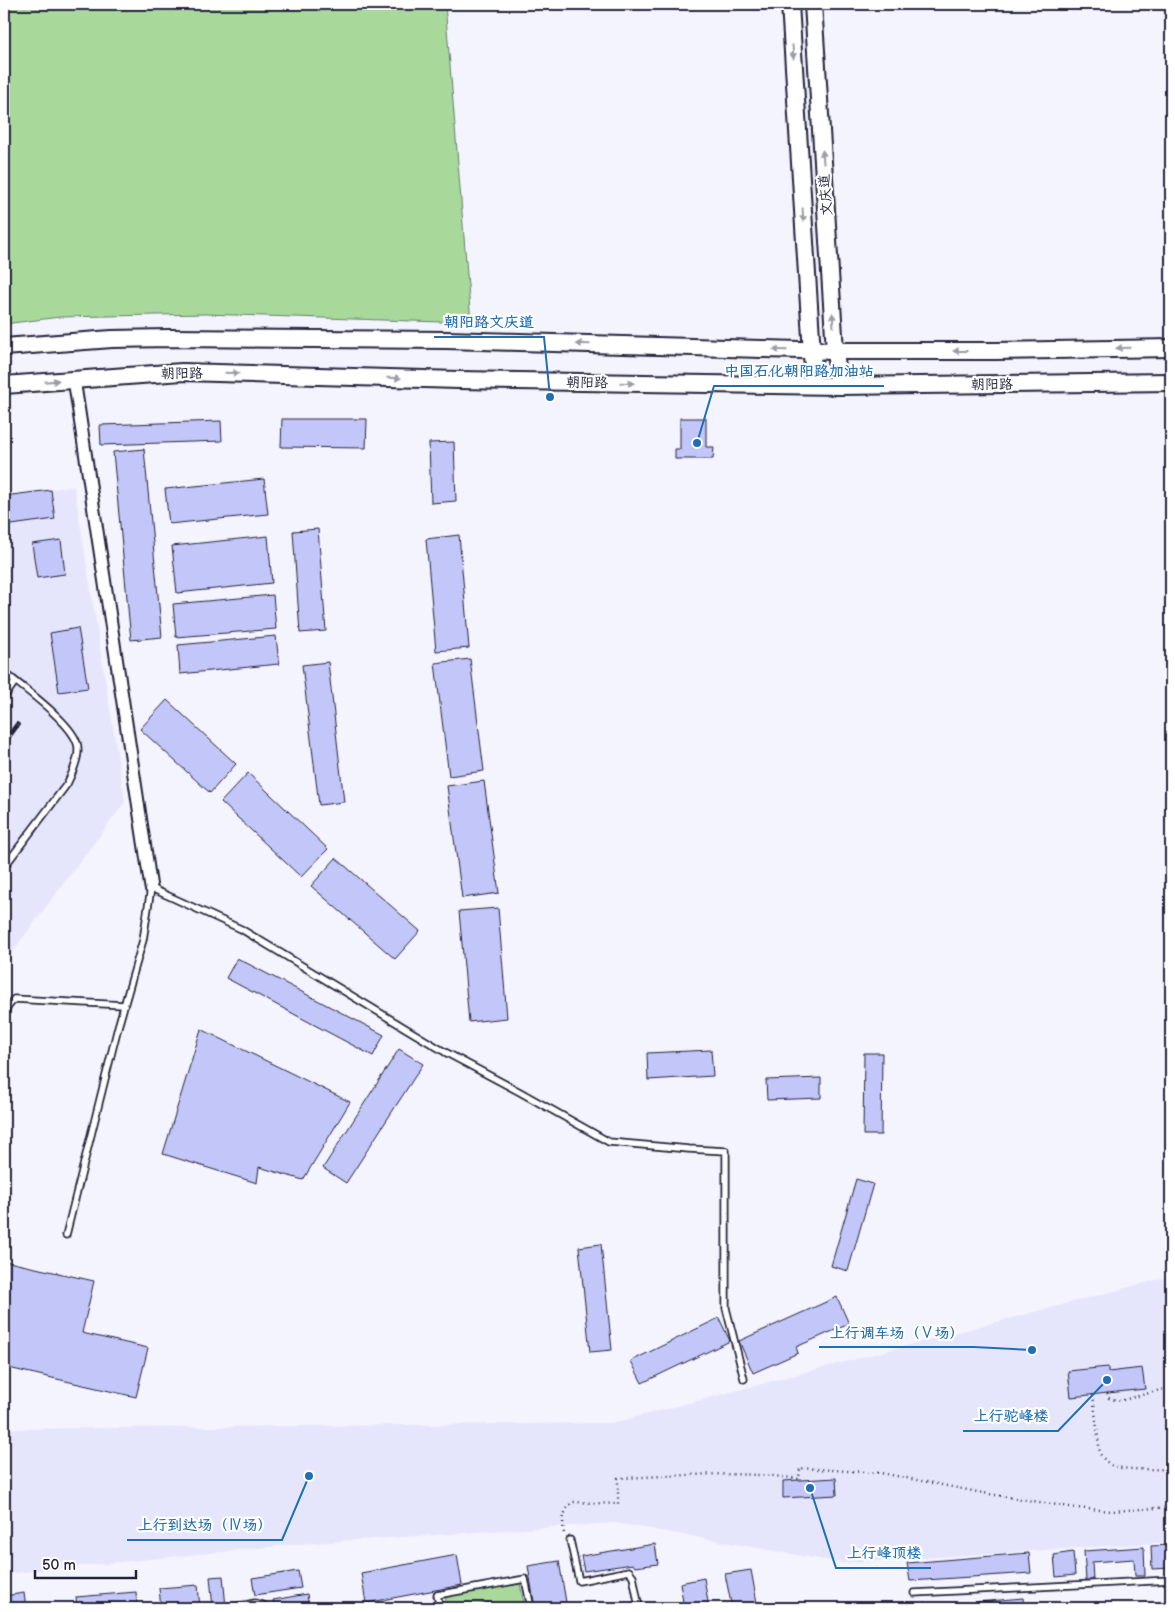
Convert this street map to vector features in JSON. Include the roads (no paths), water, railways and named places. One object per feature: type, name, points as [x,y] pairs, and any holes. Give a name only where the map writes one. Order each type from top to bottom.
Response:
[{"type":"main road","name":"文庆道","points":[[790,4],[814,385]]},
{"type":"main road","name":"文庆道","points":[[813,4],[835,351],[839,386]]},
{"type":"main road","points":[[4,347],[112,339],[233,338],[446,340],[835,351],[1171,348]]},
{"type":"main road","name":"朝阳路","points":[[4,385],[182,372],[459,380],[839,386],[1171,382]]},
{"type":"street","points":[[74,379],[151,888]]},
{"type":"lane","points":[[4,672],[68,727],[78,744],[74,771],[67,784],[4,867]]},
{"type":"lane","points":[[4,697],[16,682]]},
{"type":"lane","points":[[66,1235],[124,1005],[143,940],[151,888],[242,929],[445,1052],[609,1142],[689,1149],[726,1150],[726,1308],[744,1379]]},
{"type":"lane","points":[[4,1012],[14,999],[124,1005]]},
{"type":"lane","points":[[570,1540],[578,1580],[629,1571],[633,1576],[639,1608]]},
{"type":"lane","points":[[440,1608],[437,1594],[525,1579],[530,1606]]},
{"type":"lane","points":[[914,1594],[1171,1580]]},
{"type":"lane","points":[[230,1608],[255,1603],[263,1605],[264,1608]]},
{"type":"railway","points":[[4,743],[17,725]]},
{"type":"place","name":"朝阳路文庆道","points":[[550,397]]},
{"type":"place","name":"中国石化朝阳路加油站","points":[[697,443]]},
{"type":"place","name":"上行调车场（Ⅴ场）","points":[[1032,1350]]},
{"type":"place","name":"上行驼峰楼","points":[[1107,1380]]},
{"type":"place","name":"上行到达场（Ⅳ场）","points":[[309,1476]]},
{"type":"place","name":"上行峰顶楼","points":[[810,1488]]}]
